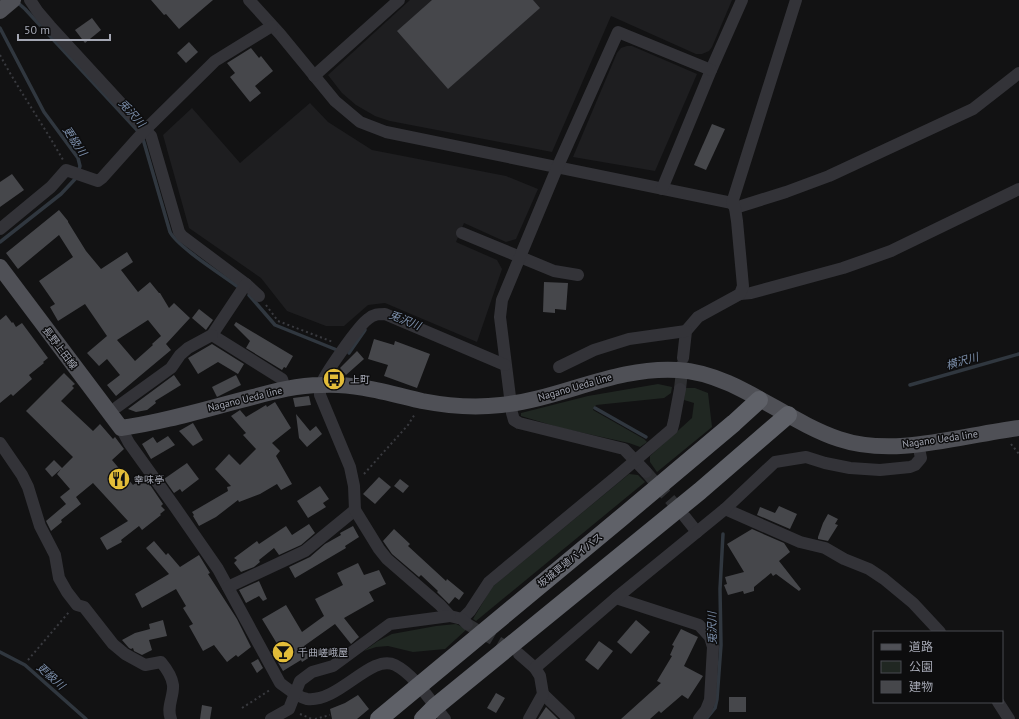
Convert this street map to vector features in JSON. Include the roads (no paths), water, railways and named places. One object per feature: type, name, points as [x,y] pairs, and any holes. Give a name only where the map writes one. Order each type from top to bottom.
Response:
[{"type":"highway","name":"坂城更埴バイパス","points":[[379,719],[627,513],[760,400]]},
{"type":"highway","points":[[434,715],[556,607],[700,491],[788,415]]},
{"type":"main road","points":[[0,11],[13,0]]},
{"type":"main road","name":"長野上田線","points":[[0,268],[121,428]]},
{"type":"main road","name":"Nagano Ueda line","points":[[121,428],[171,418],[285,389],[321,384],[360,387],[424,401],[472,407],[511,404],[633,372],[665,369],[692,371],[705,374],[734,386],[820,432],[853,443],[869,446],[918,444],[1019,428]]},
{"type":"street","points":[[30,0],[50,26],[142,133],[151,136],[179,232],[182,236],[246,284],[259,296]]},
{"type":"street","points":[[249,0],[343,109],[360,122],[370,127],[386,132],[662,189],[733,206],[786,192],[829,176],[973,109],[1019,73]]},
{"type":"street","points":[[314,76],[399,0]]},
{"type":"street","points":[[662,189],[711,70],[742,0]]},
{"type":"street","points":[[740,294],[743,286],[733,206],[796,0]]},
{"type":"street","points":[[0,229],[51,187],[67,171],[98,181],[142,133],[215,61],[272,26]]},
{"type":"street","points":[[646,472],[636,459],[624,449],[516,421],[512,416],[505,365],[500,317],[502,300],[557,168],[618,32],[711,70]]},
{"type":"street","points":[[683,358],[686,331],[698,318],[740,294],[751,293],[843,268],[891,251],[1019,189]]},
{"type":"street","points":[[462,233],[554,271],[578,275]]},
{"type":"street","points":[[117,407],[171,368],[180,355],[188,348],[212,335],[246,284]]},
{"type":"street","points":[[460,620],[440,605],[387,558],[354,510],[354,486],[350,468],[320,395],[321,384],[332,364],[367,319],[376,314],[385,314],[505,365]]},
{"type":"street","points":[[559,367],[594,350],[628,338],[686,331]]},
{"type":"street","points":[[212,335],[282,379],[285,389]]},
{"type":"street","points":[[271,719],[289,709],[296,694],[300,680],[312,672],[333,666],[390,624],[460,620],[470,611],[489,582],[672,429],[680,389]]},
{"type":"street","points":[[121,428],[129,443],[218,569],[280,684],[306,699],[326,697],[353,681],[374,665],[386,662],[394,664],[405,672],[418,686],[434,715]]},
{"type":"street","points":[[0,443],[22,475],[28,487],[40,526],[55,555],[59,578],[67,592],[77,605],[84,607],[113,644],[125,654],[145,665],[161,662],[168,671],[173,684],[172,698],[168,707],[171,719]]},
{"type":"street","points":[[535,668],[616,598],[725,509],[775,462],[806,457],[825,463],[850,468],[880,470],[910,467],[915,465],[920,458],[918,444]]},
{"type":"street","points":[[725,509],[800,542],[825,548],[844,559],[869,569],[884,579],[913,603],[939,631]]},
{"type":"street","points":[[228,587],[305,551],[354,510]]},
{"type":"street","points":[[685,517],[697,532]]},
{"type":"street","points":[[616,598],[699,625],[710,637],[713,647],[710,700],[706,710],[699,719]]},
{"type":"street","points":[[519,654],[535,668],[540,676],[543,694],[569,719]]},
{"type":"street","points":[[529,719],[543,694]]},
{"type":"street","points":[[999,703],[1009,719]]},
{"type":"waterway","name":"兎沢川","points":[[17,2],[138,131],[143,139],[170,232],[190,253],[237,286]]},
{"type":"waterway","name":"更級川","points":[[0,28],[44,112],[78,158],[80,166],[77,177],[61,194],[0,242]]},
{"type":"waterway","name":"兎沢川","points":[[249,295],[275,325],[337,350]]},
{"type":"waterway","name":"兎沢川","points":[[349,353],[365,330]]},
{"type":"waterway","name":"横沢川","points":[[910,385],[1019,354]]},
{"type":"waterway","name":"兎沢川","points":[[595,408],[646,437]]},
{"type":"waterway","name":"兎沢川","points":[[706,719],[715,708],[717,699],[721,645],[720,589],[723,534]]},
{"type":"waterway","name":"更級川","points":[[0,652],[25,665],[86,719]]},
{"type":"tunnel","points":[[680,389],[683,362]]},
{"type":"tunnel","points":[[646,472],[682,513]]},
{"type":"tunnel","points":[[467,624],[513,651]]},
{"type":"place","name":"上町","points":[[334,379]]},
{"type":"place","name":"幸味亭","points":[[119,479]]},
{"type":"place","name":"千曲嵯峨屋","points":[[283,652]]}]
